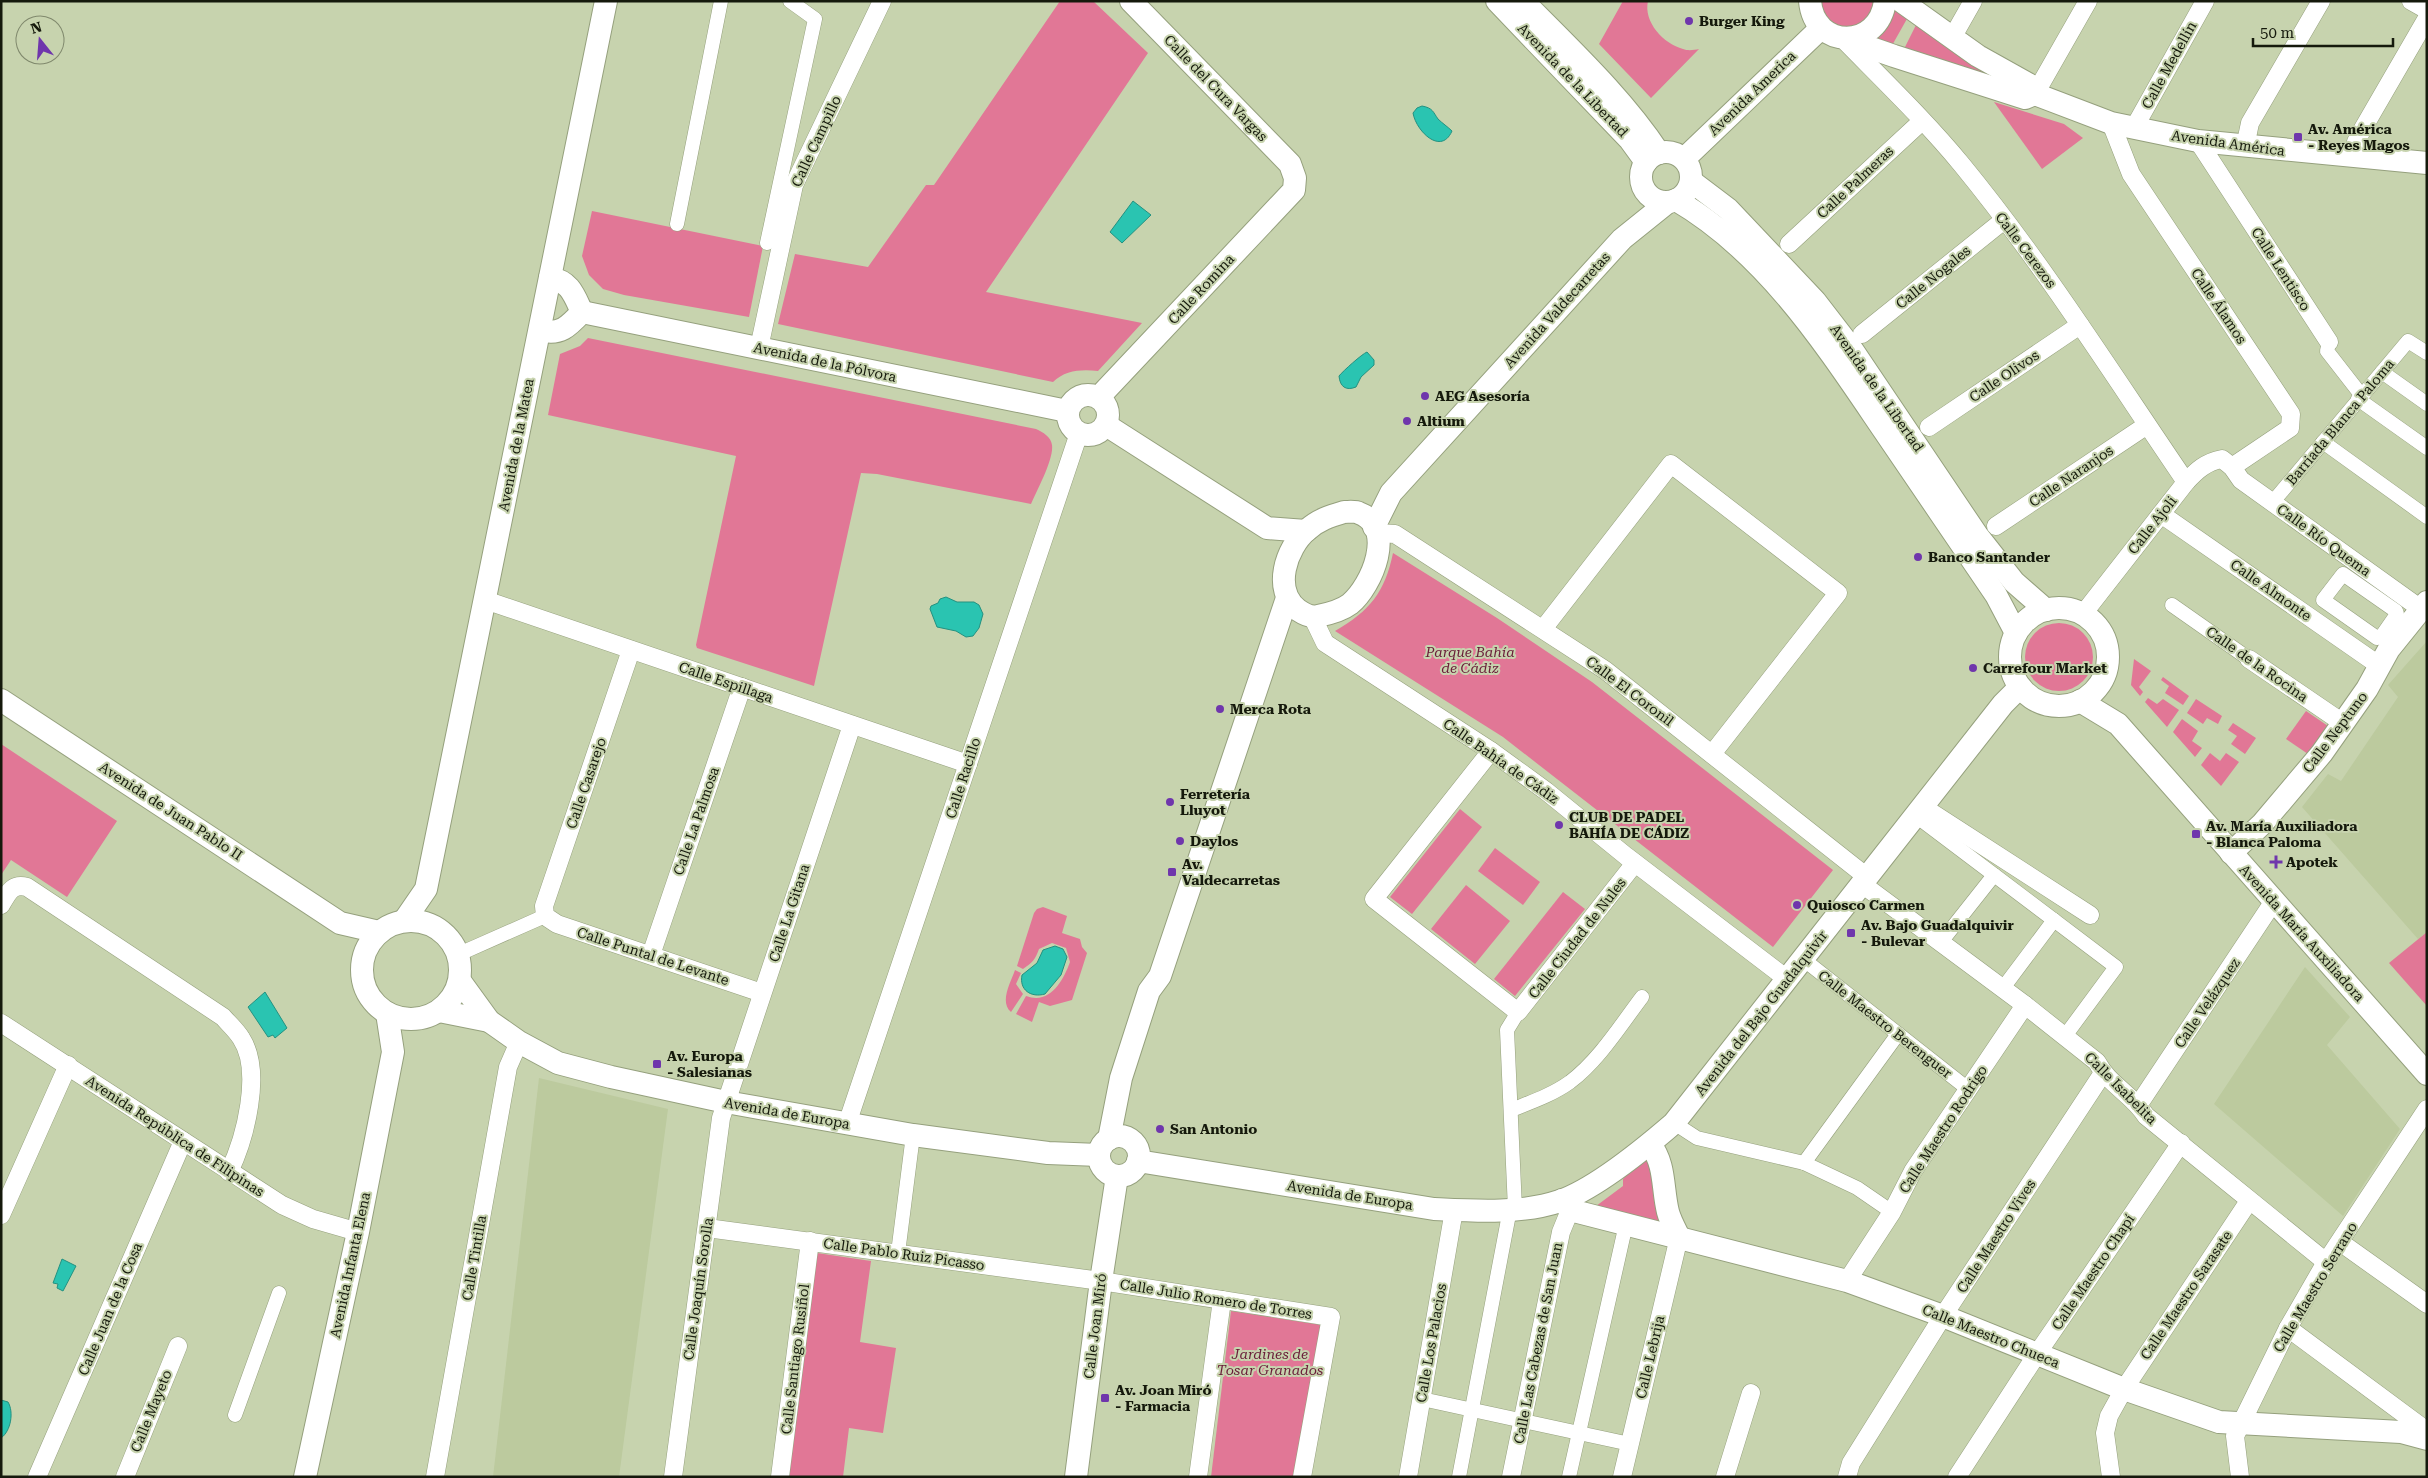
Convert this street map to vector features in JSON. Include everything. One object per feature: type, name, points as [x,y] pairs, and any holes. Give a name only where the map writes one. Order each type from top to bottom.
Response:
[{"type":"street","name":"Avenida de la Matea","points":[[404,921],[426,889],[606,1]]},
{"type":"street","points":[[677,224],[721,1]]},
{"type":"street","name":"Calle Campillo","points":[[767,243],[815,19],[790,1]]},
{"type":"street","name":"Calle Campillo","points":[[759,348],[794,185],[882,1]]},
{"type":"street","name":"Calle del Cura Vargas","points":[[1131,1],[1290,164],[1295,178]]},
{"type":"street","name":"Avenida de la Libertad","points":[[1497,1],[1630,140],[1652,157]]},
{"type":"street","name":"Avenida de la Libertad","points":[[1523,1],[1622,102],[1639,122],[1652,157]]},
{"type":"street","points":[[1810,1],[1814,19],[1821,28]]},
{"type":"street","points":[[1847,38],[1863,35],[1872,29],[1881,16],[1885,1]]},
{"type":"street","name":"Avenida América","points":[[1901,1],[1952,38],[2030,85],[2035,94],[2111,123],[2198,141],[2427,164]]},
{"type":"street","points":[[1952,38],[1973,1]]},
{"type":"street","points":[[2035,94],[2088,1]]},
{"type":"street","name":"Calle Medellín","points":[[2134,128],[2205,1]]},
{"type":"street","points":[[2245,147],[2250,123],[2321,1]]},
{"type":"street","points":[[2411,1],[2427,10]]},
{"type":"street","points":[[2354,157],[2356,142],[2361,132],[2427,18]]},
{"type":"street","name":"Avenida América","points":[[1821,28],[1831,35],[1847,38],[1894,56],[2026,98],[2035,94]]},
{"type":"street","name":"Avenida America","points":[[1684,158],[1821,28]]},
{"type":"street","name":"Calle Cerezos","points":[[1847,38],[1962,165],[2044,271],[2186,482]]},
{"type":"street","name":"Calle Palmeras","points":[[1789,244],[1922,121]]},
{"type":"street","name":"Calle Álamos","points":[[2111,123],[2130,174],[2291,414],[2290,428],[2232,467]]},
{"type":"street","name":"Calle Lentisco","points":[[2198,141],[2329,342],[2328,351],[2360,398],[2427,448]]},
{"type":"street","points":[[1672,152],[1684,158],[1692,173],[1692,181],[1683,196],[1672,201],[1652,198],[1642,185],[1642,169],[1652,157],[1672,152]]},
{"type":"street","name":"Calle Romina","points":[[1099,397],[1294,190],[1295,178]]},
{"type":"street","name":"Avenida de la Libertad","points":[[1692,181],[1728,209],[1814,301],[1849,345],[1977,535],[2014,582],[2046,610]]},
{"type":"street","name":"Avenida Valdecarretas","points":[[1622,239],[1633,217],[1642,185]]},
{"type":"street","name":"Avenida de la Libertad","points":[[1672,201],[1713,224],[1760,268],[1801,314],[1832,354],[1996,595],[2016,633]]},
{"type":"street","name":"Avenida Valdecarretas","points":[[1370,524],[1391,493],[1622,239],[1672,201]]},
{"type":"street","name":"Calle Nogales","points":[[1862,334],[2004,220]]},
{"type":"street","points":[[540,330],[550,333],[565,329],[582,312],[571,289],[561,280],[550,278]]},
{"type":"street","name":"Avenida de la Pólvora","points":[[582,312],[1067,411]]},
{"type":"street","name":"Calle Olivos","points":[[1929,427],[2080,325]]},
{"type":"street","name":"Barriada Blanca Paloma","points":[[2272,503],[2408,340],[2427,353]]},
{"type":"street","points":[[2382,372],[2427,404]]},
{"type":"street","points":[[1087,394],[1099,397],[1107,407],[1108,419],[1106,425],[1097,433],[1085,435],[1079,433],[1069,424],[1067,411],[1080,395],[1087,394]]},
{"type":"street","points":[[1106,425],[1267,528],[1287,563]]},
{"type":"street","name":"Calle Naranjos","points":[[1996,526],[2147,425]]},
{"type":"street","name":"Calle Racillo","points":[[847,1124],[1079,433]]},
{"type":"street","points":[[2323,442],[2427,517]]},
{"type":"street","name":"Calle Ajoli","points":[[2083,614],[2198,469],[2210,461],[2222,459],[2232,467]]},
{"type":"street","points":[[1543,629],[1671,464],[1838,593],[1712,754]]},
{"type":"street","name":"Calle Río Quema","points":[[2232,467],[2241,480],[2272,503],[2424,606]]},
{"type":"street","points":[[1268,651],[1311,617],[1330,613],[1350,604],[1365,586],[1376,565],[1379,550],[1370,524],[1344,512],[1329,516],[1306,531],[1295,545],[1287,563],[1284,583],[1287,598],[1293,606],[1311,617]]},
{"type":"street","name":"Calle Almonte","points":[[2161,514],[2380,666]]},
{"type":"street","name":"Calle El Coronil","points":[[1370,524],[1395,534],[1605,670],[1712,754],[1865,880]]},
{"type":"street","points":[[1267,528],[1306,531]]},
{"type":"street","points":[[2343,574],[2396,611],[2397,614],[2381,637],[2377,638],[2323,600],[2343,574]]},
{"type":"street","points":[[1110,1143],[1134,1143],[1139,1155],[1132,1171],[1117,1176],[1106,1171],[1102,1166],[1110,1143],[1121,1078],[1149,991],[1160,976],[1287,598]]},
{"type":"street","name":"Calle Espillaga","points":[[485,600],[968,764]]},
{"type":"street","name":"Calle de la Rocina","points":[[2172,605],[2343,723]]},
{"type":"street","name":"Calle Neptuno","points":[[2231,853],[2262,824],[2322,753],[2380,666],[2389,649],[2424,606]]},
{"type":"street","points":[[2064,608],[2083,614],[2095,622],[2104,635],[2108,650],[2108,665],[2103,679],[2094,692],[2068,706],[2054,706],[2041,703],[2030,697],[2020,687],[2013,675],[2010,647],[2016,633],[2034,615],[2046,610],[2064,608]]},
{"type":"street","name":"Calle Bahía de Cádiz","points":[[1311,617],[1325,643],[1491,751],[1787,980]]},
{"type":"street","name":"Calle Casarejo","points":[[545,916],[544,906],[631,650]]},
{"type":"street","name":"Avenida María Auxiliadora","points":[[2103,679],[2118,724]]},
{"type":"street","name":"Calle La Palmosa","points":[[651,955],[742,687]]},
{"type":"street","name":"Avenida del Bajo Guadalquivir","points":[[1566,1205],[1592,1184],[1650,1144],[1674,1123],[2003,704],[2020,687]]},
{"type":"street","name":"Avenida de Juan Pablo II","points":[[1,700],[340,923],[379,932]]},
{"type":"street","name":"Avenida María Auxiliadora","points":[[2080,701],[2118,724],[2427,1074]]},
{"type":"street","name":"Calle La Gitana","points":[[726,1102],[852,725]]},
{"type":"street","points":[[1460,1477],[1513,1209],[1507,1030],[1518,1012],[1374,899],[1491,751]]},
{"type":"street","points":[[1919,811],[1994,875],[2116,967],[2065,1036]]},
{"type":"street","points":[[1919,811],[2090,915]]},
{"type":"street","name":"Calle Ciudad de Nules","points":[[1518,1012],[1635,863]]},
{"type":"street","points":[[1941,942],[1994,875]]},
{"type":"street","name":"Calle Isabelita","points":[[1865,880],[1941,942],[2026,1005],[2097,1062],[2103,1073],[2139,1104],[2146,1116],[2181,1143],[2249,1202],[2326,1262]]},
{"type":"street","points":[[1,905],[11,888],[19,885],[27,887],[223,1017],[242,1038],[248,1056],[251,1076],[250,1096],[238,1152],[229,1172]]},
{"type":"street","name":"Avenida de la Matea","points":[[426,889],[434,926]]},
{"type":"street","name":"Calle Velázquez","points":[[2139,1104],[2274,901]]},
{"type":"street","points":[[458,954],[545,916]]},
{"type":"street","name":"Calle Puntal de Levante","points":[[545,916],[557,924],[762,993]]},
{"type":"street","points":[[2003,988],[2054,920]]},
{"type":"street","points":[[404,921],[420,921],[434,926],[447,935],[458,954],[461,968],[460,981],[455,993],[439,1011],[415,1020],[387,1014],[375,1004],[366,992],[362,977],[362,962],[371,941],[379,932],[404,921]]},
{"type":"street","name":"Avenida de Juan Pablo II","points":[[340,923],[362,962]]},
{"type":"street","name":"Calle Maestro Berenguer","points":[[1803,959],[1968,1089]]},
{"type":"street","name":"Avenida de Europa","points":[[460,981],[489,1021],[519,1042],[558,1062],[611,1077],[726,1102],[913,1135],[1048,1152],[1110,1143]]},
{"type":"street","points":[[1511,1110],[1545,1097],[1570,1082],[1594,1060],[1642,997]]},
{"type":"street","name":"Calle Maestro Rodrigo","points":[[1847,1281],[1892,1212],[1913,1171],[2026,1005]]},
{"type":"street","name":"Avenida de Europa","points":[[439,1011],[489,1021]]},
{"type":"street","name":"Avenida Infanta Elena","points":[[305,1477],[358,1232],[393,1052],[387,1014]]},
{"type":"street","name":"Avenida Infanta Elena","points":[[393,1052],[415,1020]]},
{"type":"street","name":"Avenida República de Filipinas","points":[[1,1023],[282,1205],[313,1219],[358,1232]]},
{"type":"street","points":[[1804,1162],[1898,1034]]},
{"type":"street","name":"Calle Tintilla","points":[[435,1477],[508,1067],[519,1042]]},
{"type":"street","points":[[1,1215],[68,1065]]},
{"type":"street","name":"Calle Maestro Vives","points":[[1847,1477],[1851,1463],[1943,1316],[2103,1073]]},
{"type":"street","name":"Calle Joaquín Sorolla","points":[[673,1477],[721,1118],[726,1102]]},
{"type":"street","name":"Calle Maestro Serrano","points":[[2240,1477],[2235,1436],[2288,1328],[2326,1262],[2427,1109]]},
{"type":"street","points":[[1674,1123],[1698,1138],[1804,1162],[1857,1188],[1892,1212]]},
{"type":"street","points":[[898,1253],[913,1135]]},
{"type":"street","name":"Calle Juan de la Cosa","points":[[37,1477],[183,1141]]},
{"type":"street","name":"Calle Maestro Chapí","points":[[1957,1477],[2037,1354],[2181,1143]]},
{"type":"street","points":[[1650,1144],[1656,1152],[1663,1170],[1668,1213],[1679,1237]]},
{"type":"street","name":"Avenida de Europa","points":[[1138,1161],[1366,1198],[1454,1210],[1513,1209],[1566,1205]]},
{"type":"street","name":"Calle Joan Miró","points":[[1076,1477],[1101,1281],[1117,1176]]},
{"type":"street","name":"Calle Maestro Sarasate","points":[[2111,1477],[2105,1434],[2109,1416],[2124,1389],[2249,1202]]},
{"type":"street","name":"Calle Maestro Chueca","points":[[1566,1205],[1626,1224],[1847,1281],[1943,1316],[2124,1389],[2218,1422],[2401,1432],[2427,1439]]},
{"type":"street","name":"Calle Las Cabezas de San Juan","points":[[1511,1477],[1566,1205]]},
{"type":"street","name":"Calle Los Palacios","points":[[1408,1477],[1454,1210]]},
{"type":"street","points":[[1569,1477],[1626,1224]]},
{"type":"street","name":"Calle Pablo Ruiz Picasso","points":[[707,1228],[1101,1281]]},
{"type":"street","name":"Calle Lebrija","points":[[1622,1477],[1679,1237]]},
{"type":"street","name":"Calle Santiago Rusiñol","points":[[780,1477],[810,1241]]},
{"type":"street","points":[[2340,1242],[2427,1304]]},
{"type":"street","name":"Calle Julio Romero de Torres","points":[[1101,1281],[1331,1317],[1302,1477]]},
{"type":"street","points":[[235,1415],[279,1293]]},
{"type":"street","points":[[1198,1477],[1222,1300]]},
{"type":"street","points":[[2288,1328],[2427,1431]]},
{"type":"street","name":"Calle Mayeto","points":[[125,1477],[178,1346]]},
{"type":"street","points":[[1725,1477],[1751,1393]]},
{"type":"street","points":[[1422,1399],[1630,1444]]},
{"type":"shaded area","points":[[2427,641],[2427,932],[2418,939],[2302,807],[2328,774],[2341,781],[2398,697],[2388,685]]},
{"type":"shaded area","points":[[2305,967],[2350,1017],[2327,1045],[2400,1129],[2343,1216],[2214,1104]]},
{"type":"shaded area","points":[[539,1078],[668,1109],[619,1477],[493,1477]]},
{"type":"green space","points":[[1060,1],[1093,1],[1148,53],[986,292],[1142,323],[1098,371],[1074,371],[1063,375],[1053,382],[778,324],[795,254],[868,267],[926,185],[934,185]]},
{"type":"green space","points":[[1623,1],[1648,1],[1649,17],[1656,31],[1662,37],[1683,49],[1699,49],[1651,98],[1599,44]]},
{"type":"green space","points":[[1818,1],[1874,1],[1871,11],[1861,24],[1856,27],[1845,28],[1830,23]]},
{"type":"green space","points":[[1894,9],[1908,17],[1890,49],[1871,41],[1888,26]]},
{"type":"green space","points":[[1917,23],[2024,88],[1902,53]]},
{"type":"green space","points":[[1994,102],[2064,124],[2083,138],[2042,169]]},
{"type":"green space","points":[[592,211],[763,246],[749,317],[624,295],[603,289],[589,275],[582,256]]},
{"type":"green space","points":[[588,338],[1036,429],[1048,437],[1052,445],[1052,451],[1031,504],[877,474],[861,473],[814,686],[697,648],[696,645],[736,456],[548,415],[560,354],[580,346]]},
{"type":"green space","name":"Parque Bahía de Cádiz","points":[[1393,553],[1497,618],[1592,682],[1833,870],[1773,947],[1503,737],[1335,631],[1358,616],[1374,599],[1390,567]]},
{"type":"green space","points":[[2052,623],[2066,623],[2078,628],[2088,638],[2093,650],[2093,664],[2088,676],[2078,686],[2066,691],[2052,691],[2040,686],[2030,676],[2025,664],[2025,650],[2030,638],[2040,628]]},
{"type":"green space","points":[[2134,659],[2151,671],[2139,687],[2143,692],[2140,696],[2131,685]]},
{"type":"green space","points":[[2163,677],[2189,696],[2183,705],[2165,693],[2169,686],[2161,680]]},
{"type":"green space","points":[[2148,698],[2157,704],[2163,699],[2179,710],[2167,727],[2145,702]]},
{"type":"green space","points":[[2196,699],[2222,716],[2218,724],[2207,718],[2203,724],[2187,713]]},
{"type":"green space","points":[[2306,711],[2328,726],[2308,754],[2286,739]]},
{"type":"green space","points":[[2182,719],[2198,731],[2192,741],[2202,748],[2195,757],[2173,732]]},
{"type":"green space","points":[[2233,723],[2256,738],[2245,754],[2231,744],[2237,736],[2228,730]]},
{"type":"green space","points":[[1,744],[117,821],[67,897],[11,860],[1,875]]},
{"type":"green space","points":[[2210,753],[2220,761],[2226,753],[2239,762],[2221,786],[2201,765]]},
{"type":"green space","points":[[1460,809],[1482,827],[1412,914],[1390,897]]},
{"type":"green space","points":[[1495,848],[1540,882],[1523,905],[1478,871]]},
{"type":"green space","points":[[1466,885],[1510,921],[1475,964],[1431,929]]},
{"type":"green space","points":[[1563,892],[1585,909],[1515,996],[1494,979]]},
{"type":"green space","points":[[1043,907],[1067,916],[1062,933],[1080,939],[1082,947],[1087,953],[1072,1000],[1050,1006],[1039,1002],[1032,1022],[1016,1014],[1026,996],[1034,998],[1049,994],[1064,977],[1070,962],[1066,948],[1052,943],[1039,949],[1033,960],[1023,969],[1017,966],[1034,913],[1037,909]]},
{"type":"green space","points":[[2427,932],[2427,1006],[2389,963]]},
{"type":"green space","points":[[1015,970],[1021,973],[1016,984],[1023,994],[1011,1012],[1006,1003],[1006,997]]},
{"type":"green space","points":[[1646,1154],[1667,1229],[1588,1212],[1623,1186],[1623,1179]]},
{"type":"green space","points":[[817,1253],[871,1261],[860,1342],[896,1348],[883,1433],[849,1428],[843,1477],[788,1477]]},
{"type":"green space","name":"Jardines de Tosar Granados","points":[[1231,1311],[1322,1325],[1293,1477],[1211,1477]]},
{"type":"water","points":[[1422,106],[1431,109],[1438,119],[1452,131],[1447,138],[1442,141],[1436,141],[1419,127],[1413,113]]},
{"type":"water","points":[[1133,201],[1151,215],[1122,243],[1110,232]]},
{"type":"water","points":[[1367,352],[1374,360],[1374,365],[1361,377],[1356,387],[1349,389],[1344,387],[1339,376]]},
{"type":"water","points":[[946,597],[957,602],[974,602],[979,605],[983,614],[979,628],[973,636],[966,637],[956,631],[937,627],[930,609],[940,599]]},
{"type":"water","points":[[1055,946],[1063,949],[1067,957],[1061,975],[1045,994],[1035,995],[1027,992],[1022,985],[1022,975],[1037,963],[1043,950]]},
{"type":"water","points":[[265,992],[287,1028],[275,1038],[273,1035],[268,1037],[248,1007]]},
{"type":"water","points":[[62,1259],[76,1266],[63,1291],[57,1288],[58,1284],[53,1283]]},
{"type":"water","points":[[1,1400],[8,1402],[11,1416],[7,1431],[1,1438]]},
{"type":"place","name":"Burger King","points":[[1689,21]]},
{"type":"place","name":"Av. América - Reyes Magos","points":[[2298,137]]},
{"type":"place","name":"AEG Asesoría","points":[[1425,396]]},
{"type":"place","name":"Altium","points":[[1407,421]]},
{"type":"place","name":"Banco Santander","points":[[1918,557]]},
{"type":"place","name":"Carrefour Market","points":[[1973,668]]},
{"type":"place","name":"Merca Rota","points":[[1220,709]]},
{"type":"place","name":"Ferretería Lluyot","points":[[1170,802]]},
{"type":"place","name":"CLUB DE PADEL BAHÍA DE CÁDIZ","points":[[1559,825]]},
{"type":"place","name":"Av. María Auxiliadora - Blanca Paloma","points":[[2196,834]]},
{"type":"place","name":"Daylos","points":[[1180,841]]},
{"type":"place","name":"Apotek","points":[[2276,862]]},
{"type":"place","name":"Av. Valdecarretas","points":[[1172,872]]},
{"type":"place","name":"Quiosco Carmen","points":[[1797,905]]},
{"type":"place","name":"Av. Bajo Guadalquivir - Bulevar","points":[[1851,933]]},
{"type":"place","name":"Av. Europa - Salesianas","points":[[657,1064]]},
{"type":"place","name":"San Antonio","points":[[1160,1129]]},
{"type":"place","name":"Av. Joan Miró - Farmacia","points":[[1105,1398]]}]
